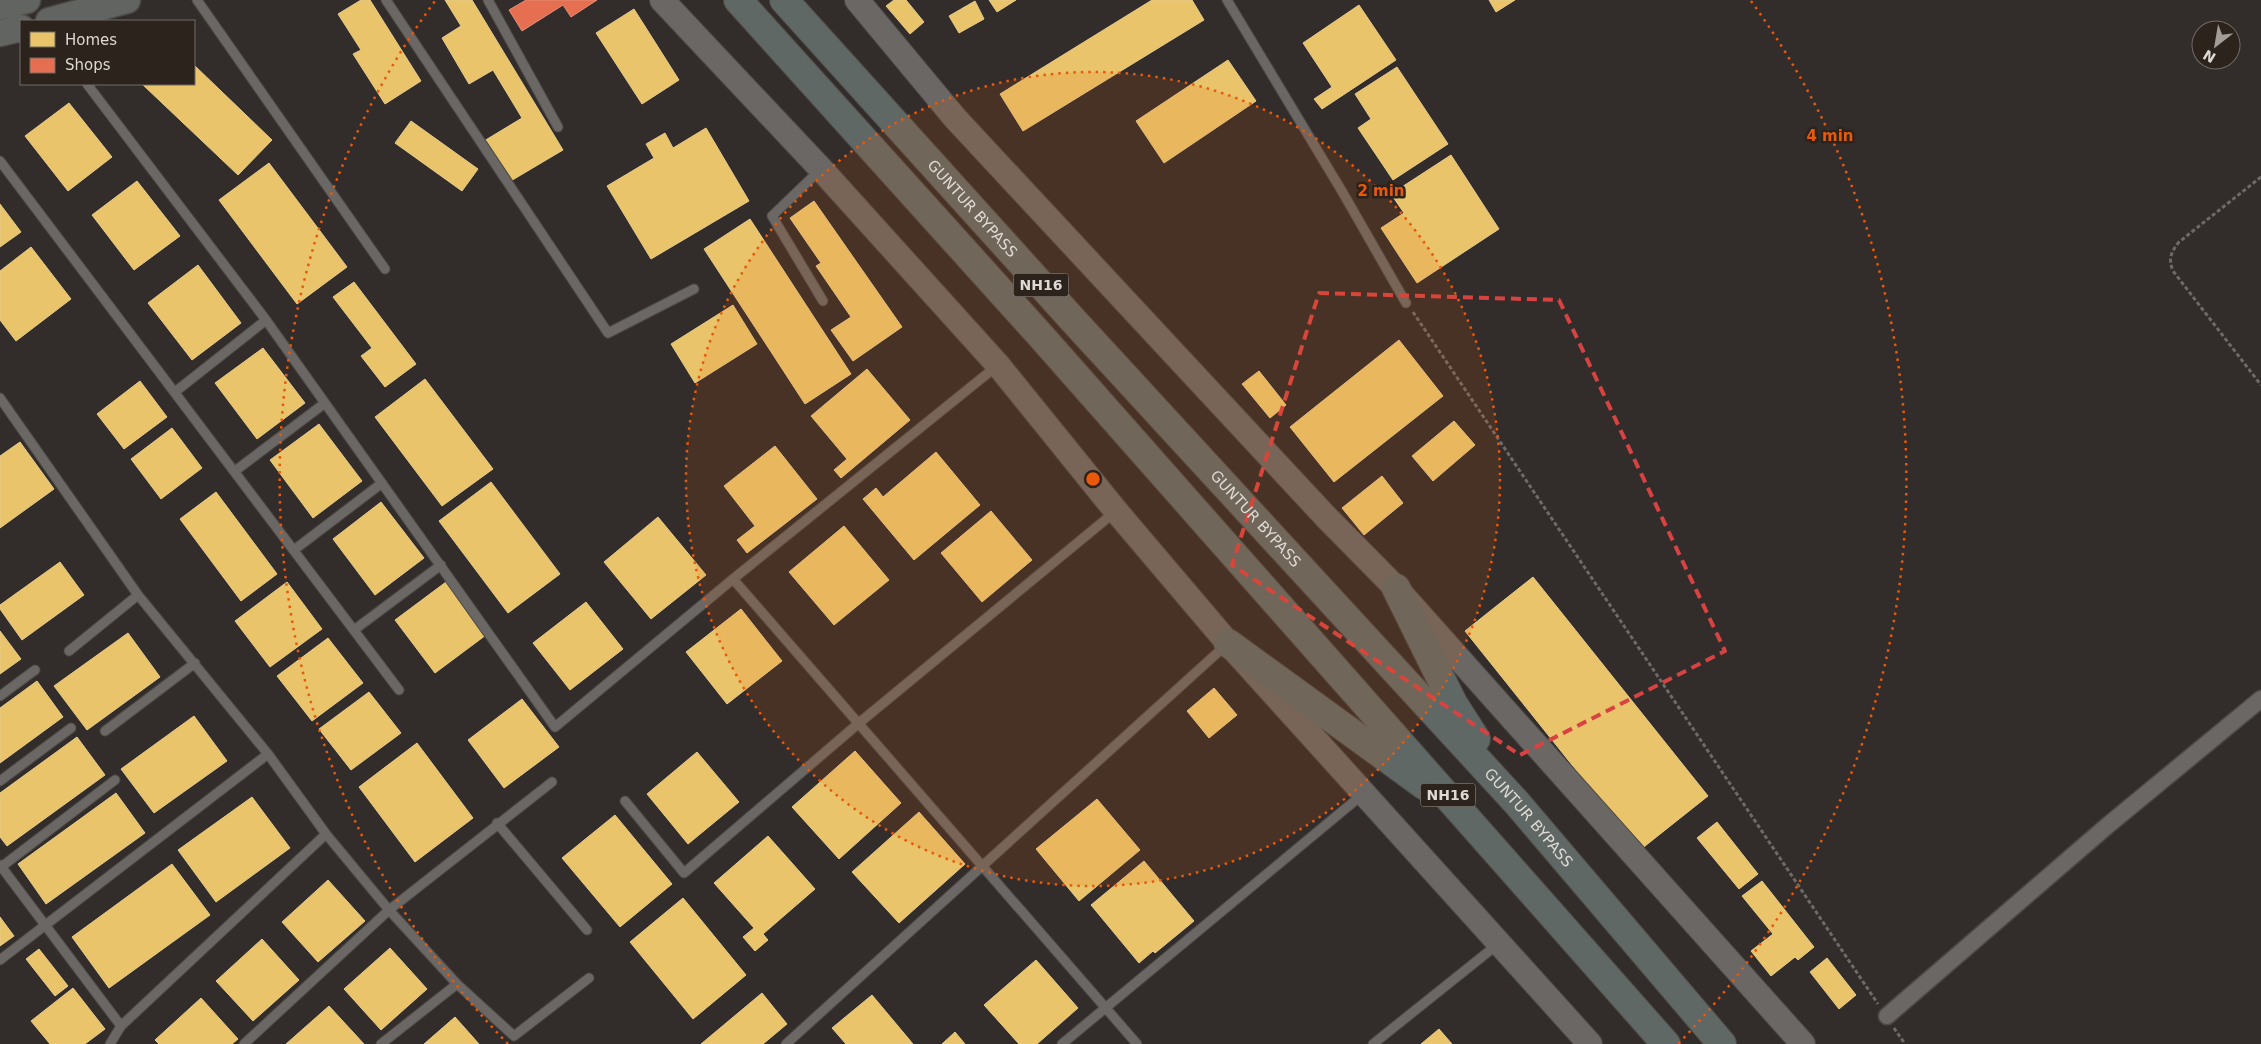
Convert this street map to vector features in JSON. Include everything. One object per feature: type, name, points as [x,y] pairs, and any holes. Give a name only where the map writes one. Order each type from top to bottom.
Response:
[{"type":"highway","name":"NH16","points":[[738,0],[1040,335],[1666,1044]]},
{"type":"highway","name":"GUNTUR BYPASS","points":[[784,0],[1065,311],[1517,803],[1722,1044]]},
{"type":"highway","points":[[1396,588],[1453,703],[1517,803]]},
{"type":"highway","points":[[1228,643],[1319,707],[1468,818]]},
{"type":"main road","points":[[0,6],[27,0]]},
{"type":"main road","points":[[53,20],[127,0]]},
{"type":"main road","points":[[0,33],[20,28]]},
{"type":"street","points":[[662,0],[821,169],[998,365],[1116,511],[1228,643],[1590,1044]]},
{"type":"street","points":[[857,0],[956,118],[1326,517],[1396,588],[1803,1044]]},
{"type":"street","points":[[1887,1016],[2107,826],[2261,700]]},
{"type":"lane","points":[[198,0],[385,269]]},
{"type":"lane","points":[[386,0],[608,333],[694,290]]},
{"type":"lane","points":[[488,0],[558,127]]},
{"type":"lane","points":[[1227,0],[1343,193],[1406,303]]},
{"type":"lane","points":[[88,85],[266,320],[555,727],[733,579],[998,365]]},
{"type":"lane","points":[[0,161],[399,690]]},
{"type":"lane","points":[[821,169],[772,216],[823,301]]},
{"type":"lane","points":[[175,392],[266,320]]},
{"type":"lane","points":[[0,398],[138,595],[268,754],[326,834],[389,910],[457,984],[514,1036],[589,978]]},
{"type":"lane","points":[[235,471],[325,403]]},
{"type":"lane","points":[[294,550],[382,483]]},
{"type":"lane","points":[[625,802],[684,874],[859,723],[1116,511]]},
{"type":"lane","points":[[354,630],[441,565]]},
{"type":"lane","points":[[733,579],[1137,1044]]},
{"type":"lane","points":[[69,651],[138,595]]},
{"type":"lane","points":[[786,1044],[1228,643]]},
{"type":"lane","points":[[106,731],[195,663]]},
{"type":"lane","points":[[0,696],[35,670]]},
{"type":"lane","points":[[0,781],[71,728]]},
{"type":"lane","points":[[0,960],[268,754]]},
{"type":"lane","points":[[115,780],[0,867],[121,1026]]},
{"type":"lane","points":[[244,1044],[389,910],[497,823],[552,782]]},
{"type":"lane","points":[[1062,1044],[1363,794]]},
{"type":"lane","points":[[497,823],[587,930]]},
{"type":"lane","points":[[110,1044],[121,1026],[326,834]]},
{"type":"lane","points":[[1373,1044],[1498,944]]},
{"type":"lane","points":[[381,1044],[457,984]]},
{"type":"path","points":[[2261,177],[2179,242],[2172,252],[2169,261],[2173,272],[2261,385]]},
{"type":"path","points":[[1406,303],[1905,1044]]},
{"type":"highlighted area","points":[[1319,293],[1559,300],[1725,651],[1520,755],[1232,565]]},
{"type":"building: Homes","points":[[361,0],[370,0],[421,81],[385,104],[353,54],[361,50],[338,14]]},
{"type":"building: Homes","points":[[445,0],[472,0],[563,150],[509,182],[484,141],[522,118],[493,70],[469,84],[442,38],[461,26]]},
{"type":"building: Homes","points":[[894,0],[906,0],[924,22],[910,34],[886,6]]},
{"type":"building: Homes","points":[[989,0],[1016,0],[997,12]]},
{"type":"building: Homes","points":[[1152,0],[1192,0],[1204,20],[1023,131],[1000,94]]},
{"type":"building: Homes","points":[[1489,0],[1515,0],[1496,12]]},
{"type":"building: Homes","points":[[975,1],[984,19],[959,33],[949,16]]},
{"type":"building: Homes","points":[[1359,5],[1396,60],[1322,109],[1314,99],[1332,87],[1303,43]]},
{"type":"building: Homes","points":[[634,9],[679,80],[642,104],[596,33]]},
{"type":"building: Homes","points":[[1228,60],[1256,101],[1164,163],[1136,121]]},
{"type":"building: Homes","points":[[195,66],[272,140],[238,175],[143,85],[195,85]]},
{"type":"building: Homes","points":[[1397,67],[1448,144],[1393,180],[1358,128],[1371,119],[1355,94]]},
{"type":"building: Homes","points":[[69,103],[112,157],[68,191],[25,136]]},
{"type":"building: Homes","points":[[411,121],[478,169],[462,191],[395,143]]},
{"type":"building: Homes","points":[[706,128],[749,201],[651,259],[607,186],[654,158],[646,144],[665,133],[673,148]]},
{"type":"building: Homes","points":[[1451,155],[1499,229],[1417,283],[1381,228],[1404,213],[1391,194]]},
{"type":"building: Homes","points":[[269,163],[347,267],[297,304],[219,200]]},
{"type":"building: Homes","points":[[137,181],[180,236],[134,270],[92,215]]},
{"type":"building: Homes","points":[[814,201],[902,327],[853,361],[831,330],[851,317],[816,266],[821,263],[790,218]]},
{"type":"building: Homes","points":[[0,204],[21,232],[0,247]]},
{"type":"building: Homes","points":[[750,219],[851,374],[805,404],[704,249]]},
{"type":"building: Homes","points":[[31,247],[71,299],[16,341],[0,320],[0,271]]},
{"type":"building: Homes","points":[[198,265],[241,323],[192,360],[148,303]]},
{"type":"building: Homes","points":[[354,282],[416,364],[385,387],[361,356],[372,348],[333,297]]},
{"type":"building: Homes","points":[[733,305],[757,344],[695,383],[671,344]]},
{"type":"building: Homes","points":[[1399,340],[1443,396],[1334,482],[1290,427]]},
{"type":"building: Homes","points":[[263,348],[305,403],[257,439],[215,383]]},
{"type":"building: Homes","points":[[867,369],[910,420],[841,478],[834,470],[847,459],[811,416]]},
{"type":"building: Homes","points":[[1259,371],[1286,405],[1270,418],[1242,384]]},
{"type":"building: Homes","points":[[425,379],[493,469],[442,506],[375,417]]},
{"type":"building: Homes","points":[[140,381],[167,417],[124,449],[97,414]]},
{"type":"building: Homes","points":[[1454,421],[1475,445],[1433,481],[1412,456]]},
{"type":"building: Homes","points":[[319,424],[362,481],[313,518],[270,460]]},
{"type":"building: Homes","points":[[172,428],[202,468],[161,499],[131,459]]},
{"type":"building: Homes","points":[[20,442],[54,489],[0,528],[0,456]]},
{"type":"building: Homes","points":[[775,446],[817,499],[747,553],[737,540],[755,526],[724,486]]},
{"type":"building: Homes","points":[[936,452],[980,505],[914,560],[863,499],[876,488],[883,497]]},
{"type":"building: Homes","points":[[1382,476],[1403,503],[1364,535],[1342,508]]},
{"type":"building: Homes","points":[[491,482],[560,574],[508,613],[439,521]]},
{"type":"building: Homes","points":[[216,492],[277,574],[241,601],[180,519]]},
{"type":"building: Homes","points":[[381,502],[424,558],[375,595],[333,539]]},
{"type":"building: Homes","points":[[991,511],[1032,560],[982,602],[941,553]]},
{"type":"building: Homes","points":[[658,517],[706,575],[651,619],[604,562]]},
{"type":"building: Homes","points":[[844,526],[889,580],[834,625],[789,572]]},
{"type":"building: Homes","points":[[60,562],[84,595],[22,640],[0,609],[0,605]]},
{"type":"building: Homes","points":[[1533,577],[1708,796],[1640,850],[1465,631]]},
{"type":"building: Homes","points":[[287,582],[322,629],[270,667],[235,621]]},
{"type":"building: Homes","points":[[446,582],[486,635],[435,673],[395,620]]},
{"type":"building: Homes","points":[[586,602],[623,649],[570,690],[533,643]]},
{"type":"building: Homes","points":[[741,609],[782,661],[727,704],[686,652]]},
{"type":"building: Homes","points":[[0,631],[21,659],[0,674]]},
{"type":"building: Homes","points":[[128,633],[160,677],[87,730],[54,686]]},
{"type":"building: Homes","points":[[328,638],[363,683],[312,721],[277,676]]},
{"type":"building: Homes","points":[[37,681],[63,717],[0,763],[0,708]]},
{"type":"building: Homes","points":[[1214,688],[1237,715],[1209,738],[1187,711]]},
{"type":"building: Homes","points":[[369,692],[401,733],[351,770],[319,729]]},
{"type":"building: Homes","points":[[522,699],[559,747],[504,788],[468,740]]},
{"type":"building: Homes","points":[[194,716],[227,761],[154,813],[121,769]]},
{"type":"building: Homes","points":[[77,737],[105,775],[7,846],[0,837],[0,793]]},
{"type":"building: Homes","points":[[417,743],[473,818],[415,862],[359,787]]},
{"type":"building: Homes","points":[[855,751],[901,803],[839,859],[792,807]]},
{"type":"building: Homes","points":[[697,752],[739,802],[688,844],[647,794]]},
{"type":"building: Homes","points":[[116,793],[145,833],[46,904],[18,864]]},
{"type":"building: Homes","points":[[252,797],[290,848],[216,902],[178,850]]},
{"type":"building: Homes","points":[[1097,799],[1140,850],[1079,901],[1036,849]]},
{"type":"building: Homes","points":[[919,812],[965,864],[899,923],[852,872]]},
{"type":"building: Homes","points":[[615,815],[672,884],[620,927],[562,858]]},
{"type":"building: Homes","points":[[1717,822],[1758,874],[1739,889],[1697,838]]},
{"type":"building: Homes","points":[[768,836],[815,889],[763,934],[768,940],[755,951],[743,937],[754,928],[714,883]]},
{"type":"building: Homes","points":[[1144,861],[1194,921],[1155,953],[1153,951],[1139,963],[1091,905]]},
{"type":"building: Homes","points":[[172,864],[210,915],[109,988],[72,937]]},
{"type":"building: Homes","points":[[328,880],[365,921],[318,962],[282,922]]},
{"type":"building: Homes","points":[[1762,881],[1814,947],[1798,960],[1795,957],[1771,976],[1751,951],[1773,934],[1742,896]]},
{"type":"building: Homes","points":[[683,898],[746,975],[693,1019],[630,942]]},
{"type":"building: Homes","points":[[0,917],[14,936],[0,946]]},
{"type":"building: Homes","points":[[262,939],[299,980],[253,1021],[216,981]]},
{"type":"building: Homes","points":[[390,948],[427,989],[381,1030],[344,989]]},
{"type":"building: Homes","points":[[39,949],[68,986],[55,996],[26,959]]},
{"type":"building: Homes","points":[[1827,958],[1856,995],[1839,1009],[1810,972]]},
{"type":"building: Homes","points":[[1036,960],[1078,1008],[1037,1044],[1019,1044],[984,1005]]},
{"type":"building: Homes","points":[[73,988],[105,1029],[85,1044],[50,1044],[31,1021]]},
{"type":"building: Homes","points":[[762,993],[787,1024],[763,1044],[701,1044]]},
{"type":"building: Homes","points":[[872,995],[913,1044],[846,1044],[832,1028]]},
{"type":"building: Homes","points":[[201,998],[238,1039],[232,1044],[159,1044],[155,1040]]},
{"type":"building: Homes","points":[[329,1006],[364,1044],[286,1044]]},
{"type":"building: Homes","points":[[455,1017],[479,1044],[424,1044]]},
{"type":"building: Homes","points":[[1439,1029],[1452,1044],[1421,1044]]},
{"type":"building: Homes","points":[[955,1032],[965,1044],[942,1044]]},
{"type":"building: Shops","points":[[526,0],[597,0],[571,17],[563,5],[522,31],[509,10]]}]
